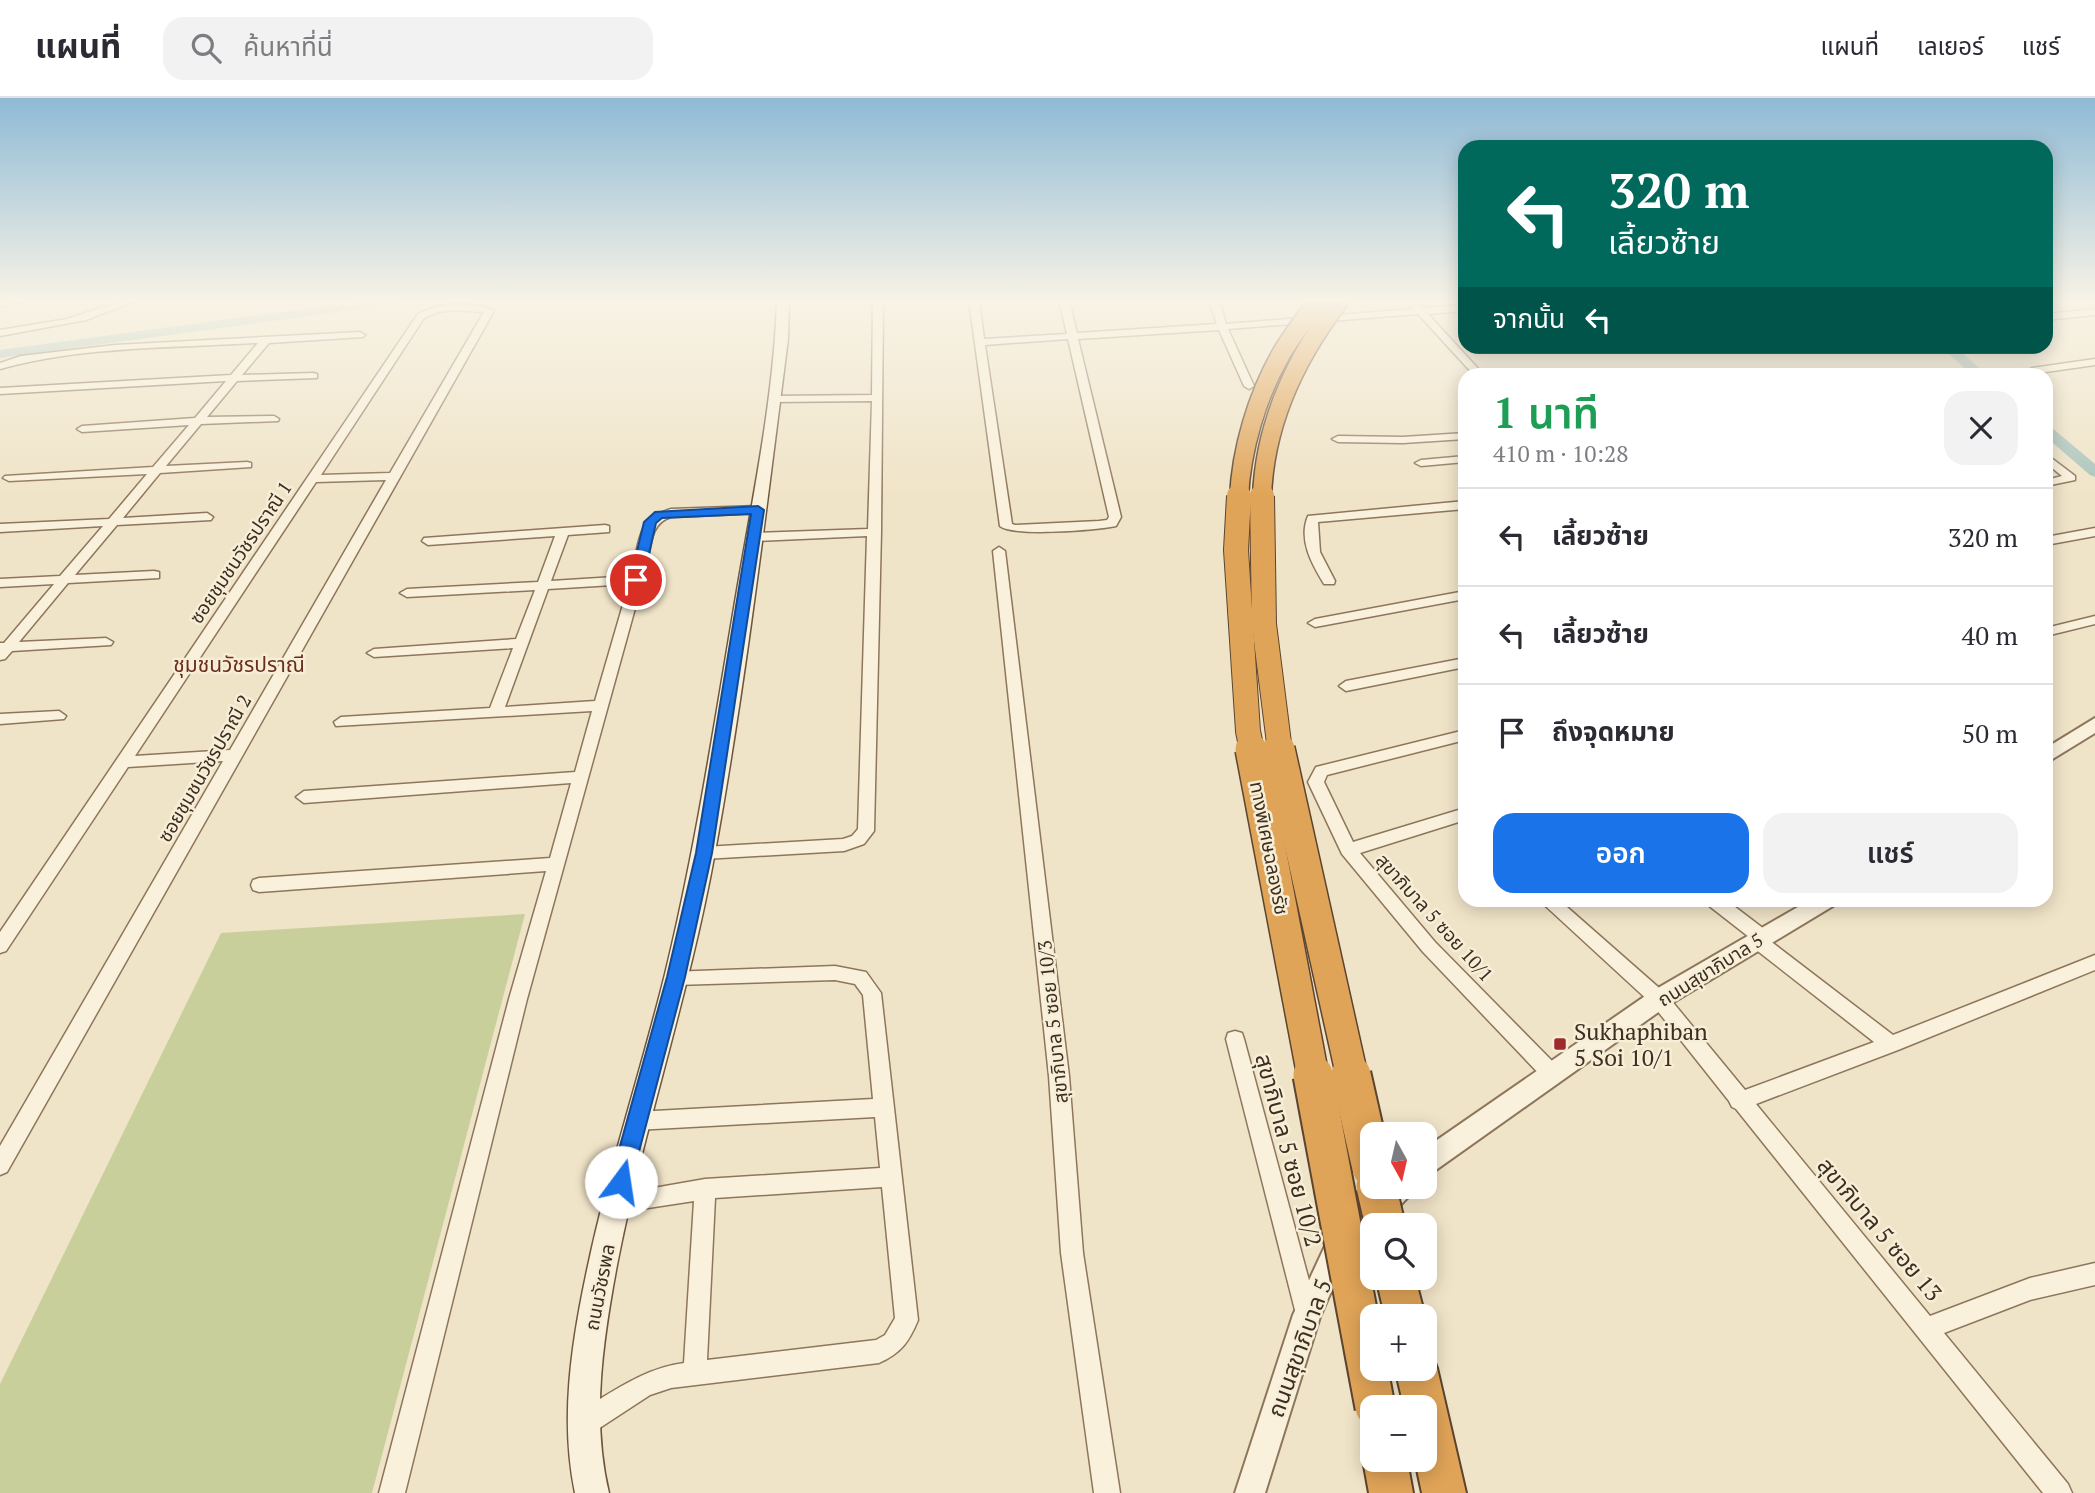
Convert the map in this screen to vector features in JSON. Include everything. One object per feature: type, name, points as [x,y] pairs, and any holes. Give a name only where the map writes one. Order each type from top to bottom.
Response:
[{"type":"highway","name":"ทางพิเศษฉลองรัช","points":[[1275,365],[1257,411],[1240,471],[1237,550],[1248,731],[1373,1395]]},
{"type":"highway","name":"ทางพิเศษฉลองรัช","points":[[1297,365],[1278,413],[1263,473],[1261,548],[1264,624],[1276,734],[1362,1122]]},
{"type":"highway","points":[[1419,1381],[1444,1493]]},
{"type":"highway","points":[[1387,1472],[1391,1493]]},
{"type":"main road","name":"ถนนวัชรพล","points":[[592,1493],[588,1475],[584,1396],[589,1335],[615,1203],[676,977],[704,853],[779,365]]},
{"type":"street","points":[[3,650],[68,578],[244,365]]},
{"type":"street","name":"ซอยชุมชนวัชรปราณี 1","points":[[0,946],[389,365]]},
{"type":"street","name":"ซอยชุมชนวัชรปราณี 2","points":[[0,1166],[459,365]]},
{"type":"street","points":[[704,853],[844,845],[858,840],[866,831],[877,365]]},
{"type":"street","points":[[983,365],[1006,526],[1014,529],[1112,523],[1115,517],[1080,365]]},
{"type":"street","points":[[1239,365],[1249,387]]},
{"type":"street","points":[[2053,368],[2073,365]]},
{"type":"street","points":[[0,391],[313,376]]},
{"type":"street","points":[[774,399],[877,398]]},
{"type":"street","points":[[82,429],[195,421],[274,419]]},
{"type":"street","points":[[1338,439],[1391,441],[1458,436]]},
{"type":"street","points":[[1421,463],[1458,460]]},
{"type":"street","points":[[2053,463],[2071,478],[2053,482]]},
{"type":"street","points":[[9,478],[247,464]]},
{"type":"street","points":[[313,479],[395,476]]},
{"type":"street","points":[[1329,581],[1316,558],[1309,534],[1312,519],[1458,506]]},
{"type":"street","points":[[392,1493],[518,999],[650,522],[659,515],[758,510]]},
{"type":"street","points":[[0,528],[207,517]]},
{"type":"street","points":[[428,541],[606,530]]},
{"type":"street","points":[[496,712],[563,532]]},
{"type":"street","points":[[754,537],[875,532]]},
{"type":"street","points":[[2053,540],[2095,532]]},
{"type":"street","name":"สุขาภิบาล 5 ซอย 10/3","points":[[999,551],[1059,1076],[1072,1253],[1107,1493]]},
{"type":"street","points":[[0,583],[154,575]]},
{"type":"street","points":[[407,593],[636,580]]},
{"type":"street","points":[[1315,623],[1458,596]]},
{"type":"street","points":[[2053,630],[2095,620]]},
{"type":"street","points":[[3,650],[106,642]]},
{"type":"street","points":[[374,653],[521,643]]},
{"type":"street","points":[[1346,686],[1458,663]]},
{"type":"street","points":[[341,722],[600,706]]},
{"type":"street","points":[[0,719],[59,716]]},
{"type":"street","points":[[2053,752],[2095,724]]},
{"type":"street","name":"สุขาภิบาล 5 ซอย 10/1","points":[[1458,737],[1321,771],[1316,782],[1348,850],[1429,947],[1552,1074]]},
{"type":"street","points":[[121,762],[234,755]]},
{"type":"street","points":[[304,797],[580,777]]},
{"type":"street","points":[[1348,850],[1458,816]]},
{"type":"street","points":[[258,885],[555,864]]},
{"type":"street","name":"สุขาภิบาล 5 ซอย 13","points":[[1556,907],[1660,999],[1739,1101],[2059,1493]]},
{"type":"street","points":[[1722,907],[1891,1044]]},
{"type":"street","name":"ถนนสุขาภิบาล 5","points":[[1437,1155],[1660,999],[1814,907]]},
{"type":"street","points":[[1739,1101],[1891,1044],[2095,961]]},
{"type":"street","points":[[586,1422],[643,1386],[671,1376],[879,1351],[893,1343],[907,1320],[872,993],[860,977],[835,973],[676,977]]},
{"type":"street","name":"สุขาภิบาล 5 ซอย 10/2","points":[[1235,1039],[1307,1315]]},
{"type":"street","points":[[636,1121],[884,1107]]},
{"type":"street","points":[[615,1203],[705,1189],[890,1177]]},
{"type":"street","points":[[695,1373],[705,1189]]},
{"type":"street","name":"ถนนสุขาภิบาล 5","points":[[1250,1493],[1307,1315],[1333,1257],[1389,1199]]},
{"type":"street","points":[[1927,1328],[2022,1290],[2066,1278],[2095,1274]]},
{"type":"green space","points":[[525,914],[372,1493],[0,1493],[0,1384],[221,933]]},
{"type":"waterway","points":[[1969,365],[1972,368]]},
{"type":"waterway","points":[[2053,436],[2095,472]]},
{"type":"place","name":"Sukhaphiban 5 Soi 10/1","points":[[1560,1044]]},
{"type":"district","name":"ชุมชนวัชรปราณี","points":[[239,664]]},
{"type":"route","points":[[621,1182],[676,977],[704,853],[737,658],[758,510],[659,515],[650,522],[636,580]]}]
